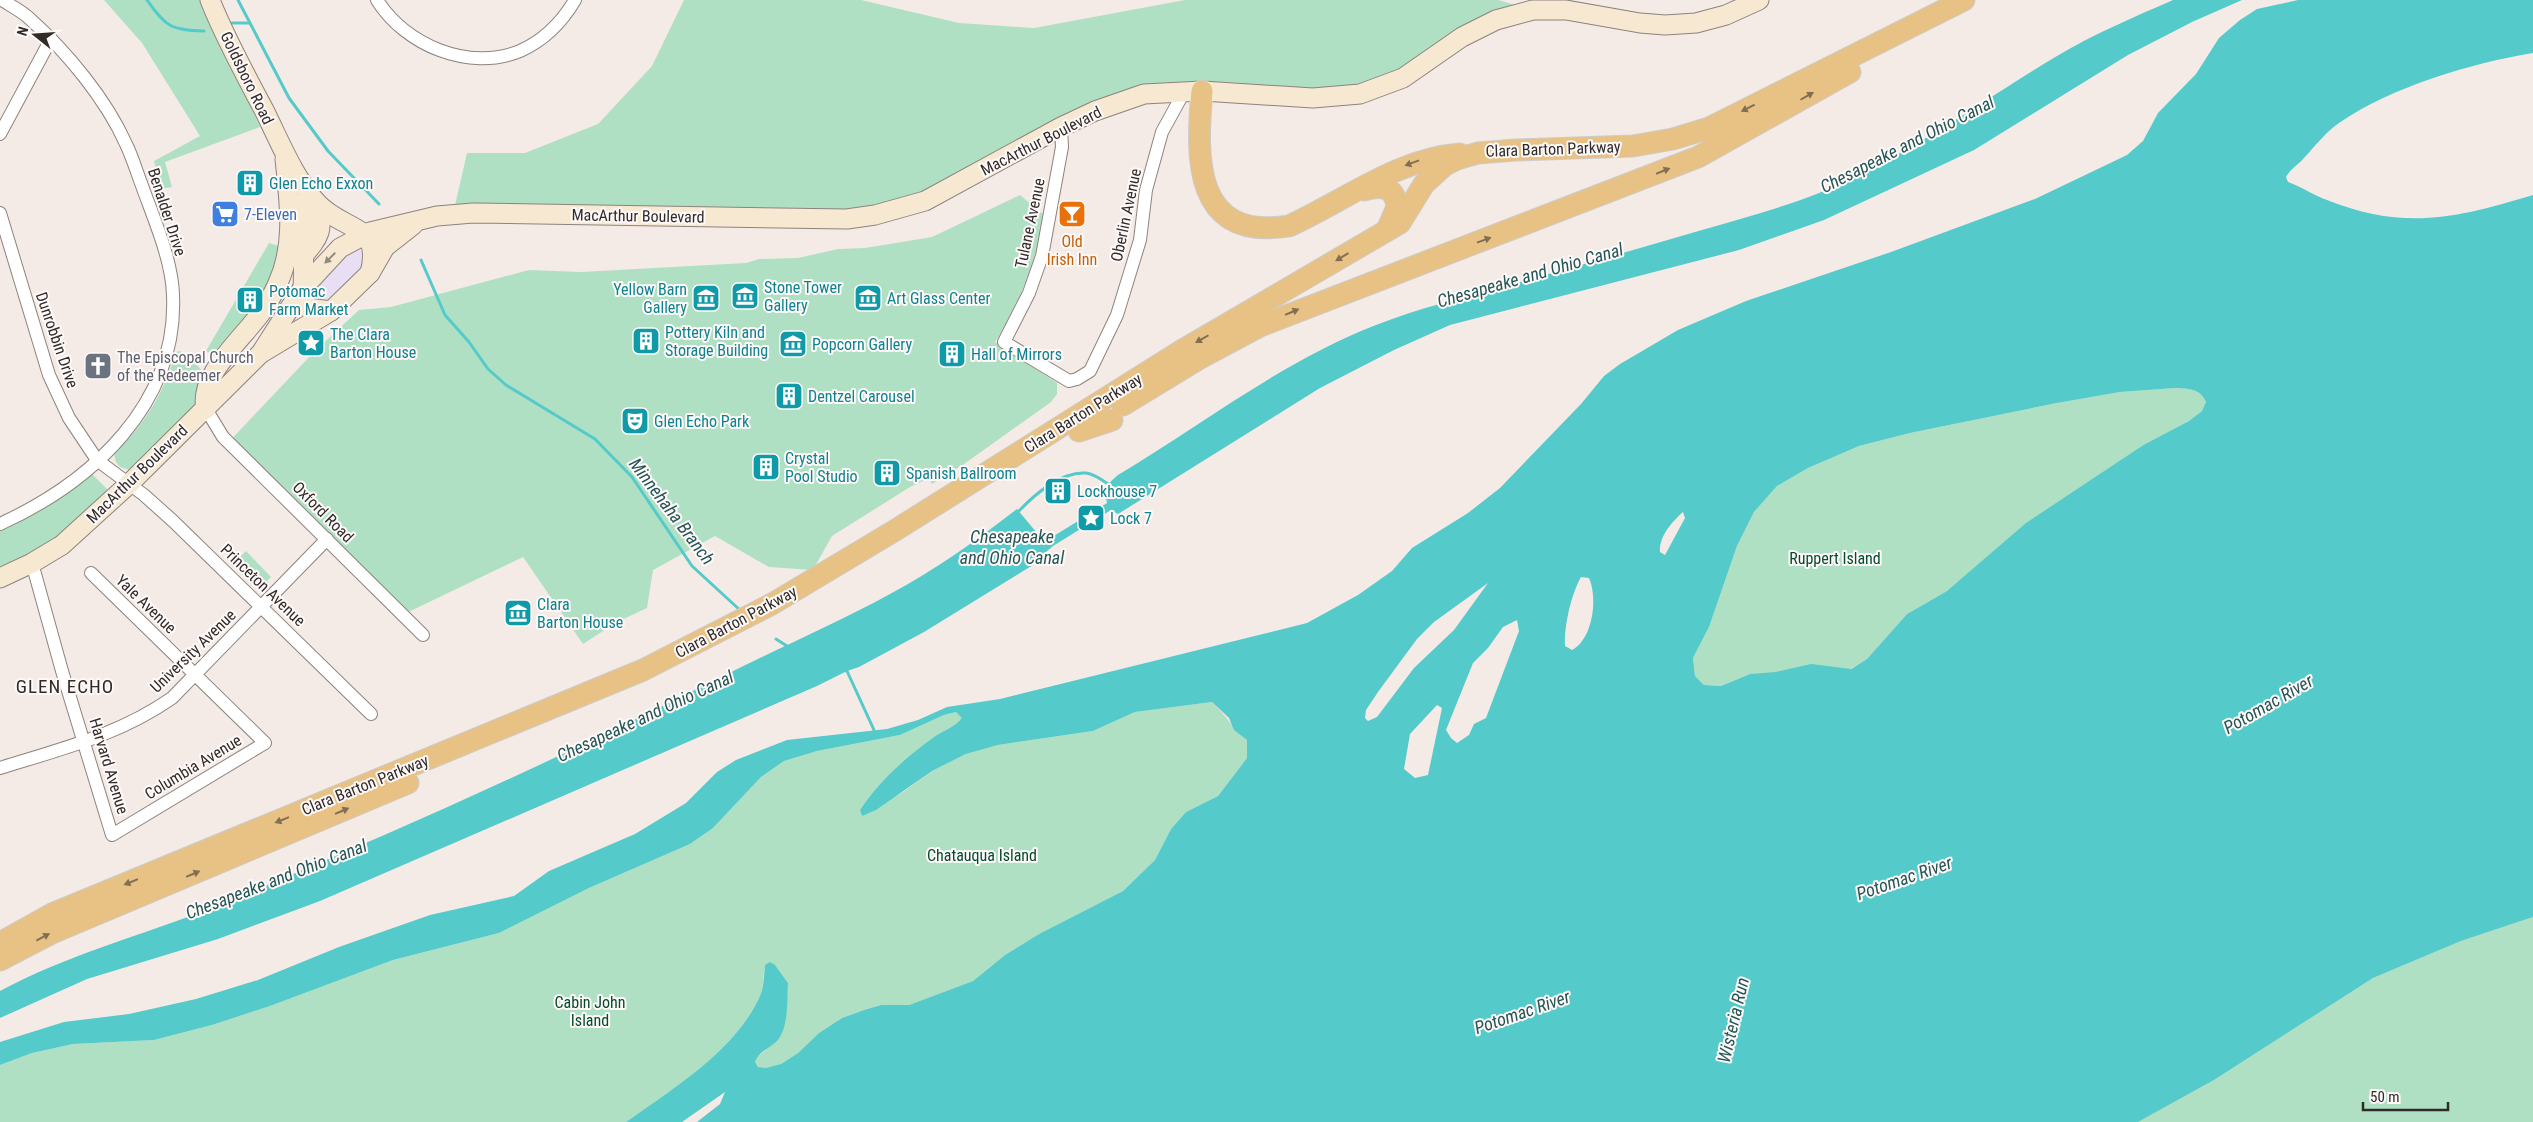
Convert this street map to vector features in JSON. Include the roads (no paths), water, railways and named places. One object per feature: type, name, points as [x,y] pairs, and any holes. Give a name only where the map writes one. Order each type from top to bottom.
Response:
[{"type":"highway","name":"Clara Barton Parkway","points":[[0,943],[52,914],[666,660],[780,600],[894,531],[1181,351],[1400,223],[1424,184],[1436,173],[1457,159],[1478,153],[1598,148],[1673,139],[1709,128],[1964,0]]},
{"type":"highway","name":"Clara Barton Parkway","points":[[0,960],[61,929],[670,673],[808,598],[1079,431],[1202,357],[1260,326],[1312,304],[1618,190],[1698,157],[1978,0]]},
{"type":"highway","points":[[1193,92],[1199,127],[1200,170],[1204,185],[1212,199],[1230,216],[1254,226],[1277,228],[1289,226],[1398,168],[1420,160],[1442,155],[1478,153]]},
{"type":"highway","points":[[1598,148],[1628,154],[1638,161],[1640,168],[1636,177],[1618,190]]},
{"type":"highway","points":[[1354,193],[1377,186],[1385,187],[1394,194],[1397,207],[1391,223],[1384,232]]},
{"type":"highway","points":[[1183,380],[1209,359],[1260,326]]},
{"type":"highway","points":[[1079,431],[1112,420]]},
{"type":"main road","name":"Goldsboro Road","points":[[210,0],[284,155],[300,203],[305,254],[302,289]]},
{"type":"main road","name":"MacArthur Boulevard","points":[[0,578],[32,563],[62,545],[129,484],[261,353],[302,289],[340,248],[364,234],[422,219],[473,213],[847,219],[875,216],[925,201],[1061,127],[1095,111],[1144,94],[1193,92],[1313,98],[1360,94],[1402,78],[1462,37],[1496,20],[1533,10],[1566,10],[1640,23],[1665,25],[1696,22],[1726,15],[1759,0]]},
{"type":"main road","name":"Goldsboro Road","points":[[284,155],[316,202],[325,210],[364,234]]},
{"type":"main road","points":[[279,282],[291,223],[284,155]]},
{"type":"main road","points":[[206,409],[206,393],[214,370],[264,309],[279,282],[317,240],[321,216],[316,202]]},
{"type":"main road","name":"MacArthur Boulevard","points":[[261,353],[331,311],[370,273],[384,247],[396,236],[422,219]]},
{"type":"main road","points":[[364,234],[374,249],[370,273]]},
{"type":"main road","points":[[302,289],[303,299],[308,308],[331,311]]},
{"type":"street","name":"Benalder Drive","points":[[0,524],[29,511],[64,488],[98,460],[134,423],[158,382],[172,338],[173,293],[164,250],[126,143],[93,88],[51,39],[29,17],[2,0]]},
{"type":"street","points":[[377,0],[383,11],[407,34],[433,48],[458,56],[492,57],[519,51],[546,36],[565,18],[575,0]]},
{"type":"street","points":[[0,134],[51,39]]},
{"type":"street","name":"Oberlin Avenue","points":[[1060,378],[1069,381],[1077,379],[1090,371],[1117,315],[1140,240],[1146,190],[1162,132],[1193,92]]},
{"type":"street","name":"Tulane Avenue","points":[[1060,378],[1004,342],[1028,293],[1042,256],[1062,147],[1061,127]]},
{"type":"street","name":"Dunrobbin Drive","points":[[0,213],[49,375],[68,418],[98,460],[129,484]]},
{"type":"street","name":"Oxford Road","points":[[206,409],[223,437],[423,635]]},
{"type":"street","name":"Princeton Avenue","points":[[129,484],[173,521],[371,714]]},
{"type":"street","name":"University Avenue","points":[[0,768],[84,742],[145,717],[172,698],[327,539]]},
{"type":"street","name":"Harvard Avenue","points":[[32,563],[112,835]]},
{"type":"street","name":"Yale Avenue","points":[[91,572],[265,743]]},
{"type":"street","name":"Columbia Avenue","points":[[112,835],[265,743]]},
{"type":"water","name":"Chesapeake and Ohio Canal","points":[[2173,0],[2242,0],[2192,22],[2128,55],[1974,150],[1824,220],[1739,250],[1450,325],[1394,350],[1320,388],[1118,514],[1111,510],[1053,546],[1046,552],[1046,557],[924,632],[859,667],[320,901],[218,939],[87,979],[0,1018],[0,991],[25,978],[77,956],[211,908],[276,881],[407,825],[600,736],[890,594],[955,554],[1017,509],[1037,533],[1049,539],[1107,503],[1107,487],[1118,475],[1244,394],[1308,356],[1342,340],[1376,325],[1425,308],[1748,217],[1824,191],[1885,162],[2071,48],[2114,26]]},
{"type":"water","points":[[2298,0],[2533,0],[2533,53],[2459,70],[2383,98],[2334,127],[2286,177],[2288,182],[2317,196],[2355,210],[2381,216],[2406,218],[2455,215],[2533,195],[2533,917],[2461,941],[2373,978],[2214,1080],[2138,1122],[697,1122],[720,1104],[725,1092],[682,1122],[626,1122],[702,1067],[735,1034],[749,1016],[760,996],[765,965],[770,962],[775,965],[788,983],[788,997],[787,1013],[781,1035],[777,1041],[759,1055],[755,1062],[758,1067],[766,1068],[781,1064],[798,1053],[819,1033],[842,1018],[881,1005],[909,1005],[973,981],[1005,955],[1039,934],[1123,891],[1155,860],[1171,829],[1186,812],[1218,796],[1247,758],[1247,740],[1234,730],[1229,718],[1212,702],[1135,712],[1093,731],[998,745],[966,754],[932,771],[876,810],[862,816],[860,810],[867,799],[903,761],[962,718],[956,712],[944,715],[900,735],[817,751],[784,761],[761,777],[713,828],[690,844],[589,888],[499,933],[393,960],[270,1006],[212,1025],[154,1040],[73,1044],[32,1053],[0,1065],[0,1042],[64,1022],[129,1014],[196,999],[258,980],[339,947],[430,915],[514,896],[549,871],[635,834],[686,803],[717,772],[736,760],[787,740],[887,729],[918,720],[947,707],[1000,699],[1307,623],[1358,595],[1392,571],[1412,548],[1468,513],[1500,488],[1581,404],[1604,376],[1620,364],[1678,330],[1746,301],[1891,252],[2035,199],[2127,155],[2143,141],[2158,113],[2196,74],[2219,38],[2240,20],[2257,9]],"holes":[[[2175,388],[2189,389],[2197,392],[2206,402],[2202,411],[2189,421],[2145,444],[2026,523],[1947,591],[1907,614],[1867,659],[1851,669],[1811,664],[1776,672],[1750,674],[1721,686],[1704,685],[1695,676],[1693,658],[1709,627],[1737,546],[1754,512],[1777,486],[1808,468],[1859,446],[1910,433],[2120,392]],[[1683,512],[1685,518],[1665,555],[1660,552],[1660,546],[1664,535]],[[1581,577],[1589,578],[1593,596],[1592,617],[1585,637],[1572,650],[1565,646],[1565,638],[1567,620],[1574,593]],[[1488,583],[1454,630],[1414,668],[1377,717],[1368,721],[1365,718],[1366,710],[1417,639],[1434,622]],[[1517,620],[1519,631],[1486,718],[1474,724],[1469,735],[1457,743],[1446,730],[1473,663],[1488,648],[1503,627]],[[1437,705],[1442,708],[1428,775],[1415,778],[1404,769],[1410,734]]]},
{"type":"waterway","points":[[147,0],[159,16],[170,25],[184,30],[204,31]]},
{"type":"waterway","name":"Minnehaha Branch","points":[[238,0],[289,98],[328,151],[379,204]]},
{"type":"waterway","points":[[232,23],[249,23]]},
{"type":"waterway","name":"Minnehaha Branch","points":[[421,260],[445,315],[469,342],[488,369],[506,385],[595,439],[632,477],[692,566],[741,611]]},
{"type":"waterway","points":[[1019,511],[1050,485],[1077,473],[1089,474],[1108,484]]},
{"type":"waterway","name":"Minnehaha Branch","points":[[776,639],[790,648]]},
{"type":"waterway","name":"Minnehaha Branch","points":[[844,670],[847,671],[874,730]]},
{"type":"place","name":"Glen Echo Exxon","points":[[250,183]]},
{"type":"place","name":"7-Eleven","points":[[225,214]]},
{"type":"place","name":"Old Irish Inn","points":[[1072,214]]},
{"type":"place","name":"Stone Tower Gallery","points":[[745,296]]},
{"type":"place","name":"Yellow Barn Gallery","points":[[706,298]]},
{"type":"place","name":"Art Glass Center","points":[[868,298]]},
{"type":"place","name":"Potomac Farm Market","points":[[250,300]]},
{"type":"place","name":"Pottery Kiln and Storage Building","points":[[646,341]]},
{"type":"place","name":"The Clara Barton House","points":[[311,343]]},
{"type":"place","name":"Popcorn Gallery","points":[[793,344]]},
{"type":"place","name":"Hall of Mirrors","points":[[952,354]]},
{"type":"place","name":"The Episcopal Church of the Redeemer","points":[[98,366]]},
{"type":"place","name":"Dentzel Carousel","points":[[789,396]]},
{"type":"place","name":"Glen Echo Park","points":[[635,421]]},
{"type":"place","name":"Crystal Pool Studio","points":[[766,467]]},
{"type":"place","name":"Spanish Ballroom","points":[[887,473]]},
{"type":"place","name":"Lockhouse 7","points":[[1058,491]]},
{"type":"place","name":"Lock 7","points":[[1091,518]]},
{"type":"place","name":"Clara Barton House","points":[[518,613]]},
{"type":"district","name":"GLEN ECHO","points":[[65,686]]},
{"type":"park label","name":"Ruppert Island","points":[[1835,558]]},
{"type":"park label","name":"Chatauqua Island","points":[[982,855]]},
{"type":"park label","name":"Cabin John Island","points":[[590,1011]]},
{"type":"water label","name":"Potomac River","points":[[2268,704]]},
{"type":"water label","name":"Potomac River","points":[[1904,878]]},
{"type":"water label","name":"Potomac River","points":[[1522,1012]]},
{"type":"water label","name":"Wisteria Run","points":[[1733,1020]]}]
